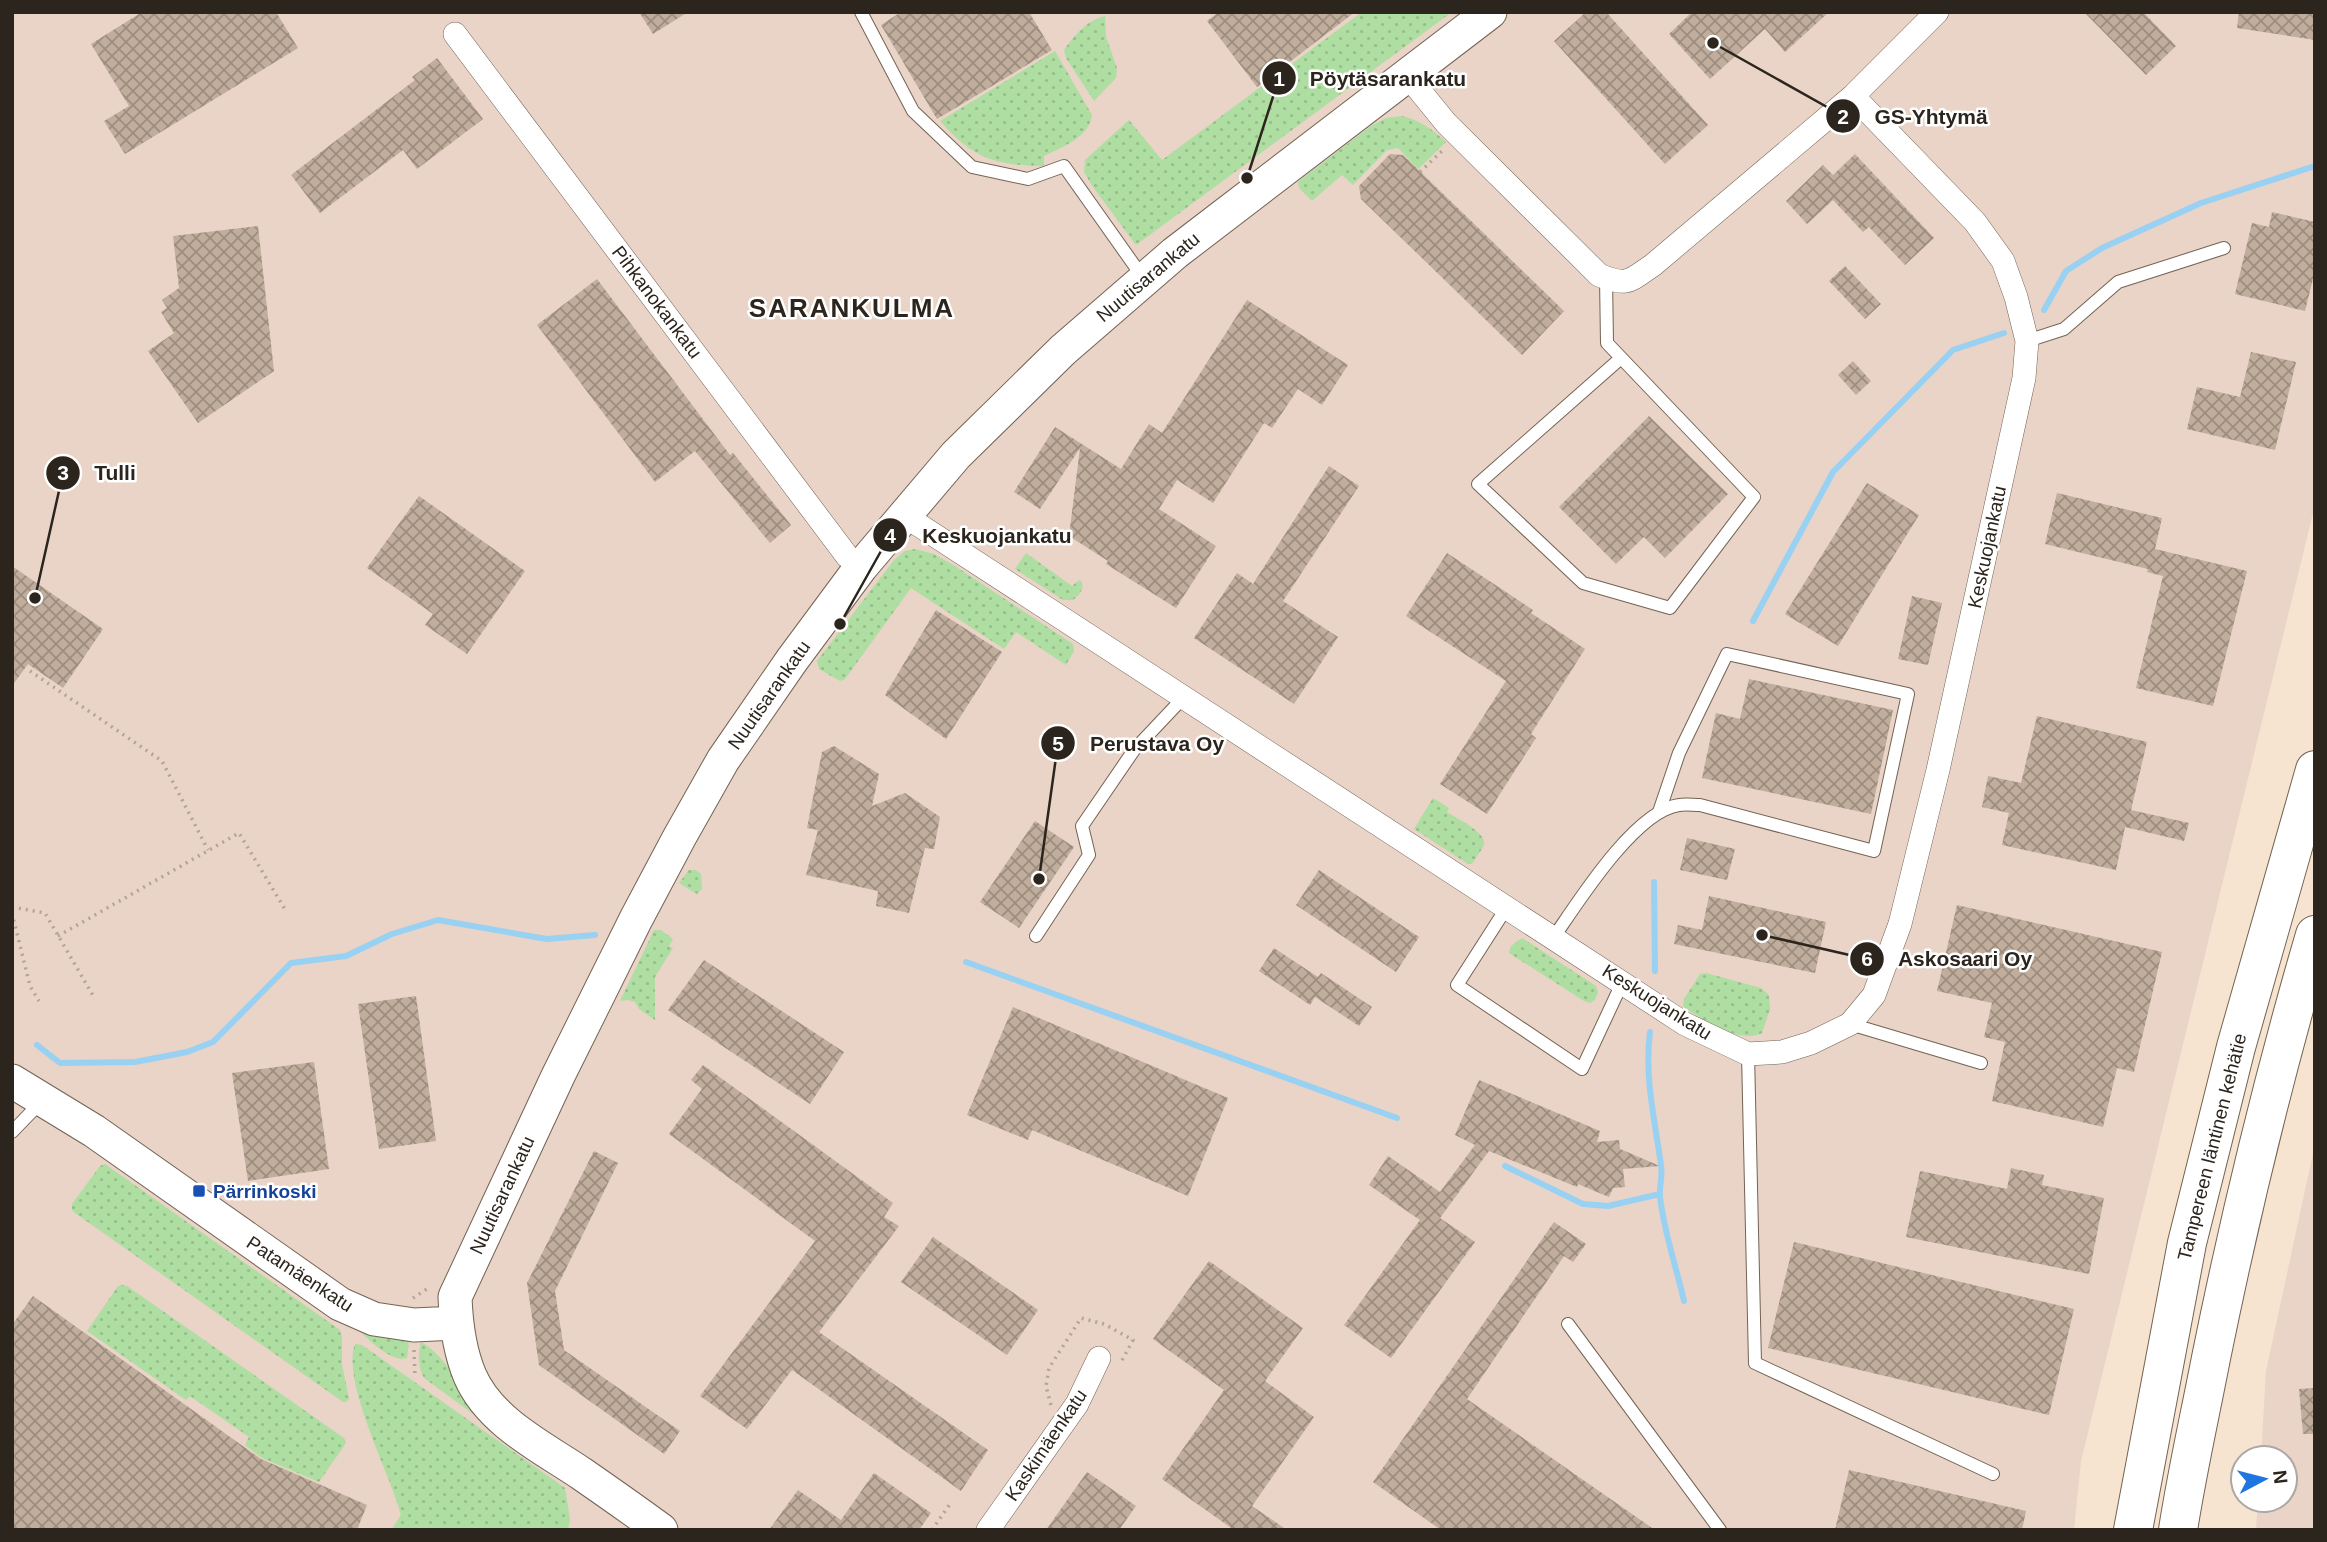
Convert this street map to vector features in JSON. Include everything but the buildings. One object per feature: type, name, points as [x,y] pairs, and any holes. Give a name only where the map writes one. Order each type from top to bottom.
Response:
[{"type":"highway","name":"Tampereen läntinen kehätie","points":[[2133,1530],[2187,1243],[2236,1047],[2315,770]]},
{"type":"highway","points":[[2178,1530],[2232,1258],[2280,1054],[2315,935]]},
{"type":"main road","name":"Nuutisarankatu","points":[[456,1323],[455,1297],[461,1282],[558,1076],[679,838],[723,760],[861,567],[956,455],[1063,350],[1175,253],[1490,12]]},
{"type":"main road","name":"Patamäenkatu","points":[[12,1081],[94,1132],[340,1304],[374,1319],[414,1325],[456,1323]]},
{"type":"main road","points":[[456,1323],[460,1348],[471,1378],[488,1404],[510,1426],[661,1530]]},
{"type":"street","points":[[1407,75],[1446,123],[1599,275],[1621,283],[1630,281],[1653,265],[1853,96],[1937,12]]},
{"type":"street","name":"Pihkanokankatu","points":[[455,34],[847,556],[861,567]]},
{"type":"street","name":"Keskuojankatu","points":[[905,516],[1623,981],[1685,1024],[1748,1054],[1782,1052],[1811,1044],[1850,1024],[1874,995],[1900,924],[1941,757],[2024,379],[2027,341],[2016,297],[2003,261],[1975,222],[1853,96]]},
{"type":"street","name":"Kaskimäenkatu","points":[[988,1530],[1077,1404],[1099,1358]]},
{"type":"lane","points":[[861,12],[913,111],[972,167],[1028,179],[1064,166],[1145,279]]},
{"type":"lane","points":[[2027,341],[2064,329],[2118,282],[2224,248]]},
{"type":"lane","points":[[1606,278],[1607,343],[1754,497],[1670,608],[1583,583],[1478,484],[1621,358]]},
{"type":"lane","points":[[1555,937],[1610,859],[1637,829],[1659,812],[1678,805],[1700,805],[1874,851],[1908,694],[1727,654],[1679,752],[1659,812]]},
{"type":"lane","points":[[1036,936],[1089,855],[1082,826],[1134,750],[1184,697]]},
{"type":"lane","points":[[1507,907],[1457,985],[1582,1069],[1623,981]]},
{"type":"lane","points":[[1850,1024],[1982,1063]]},
{"type":"lane","points":[[1748,1054],[1755,1363],[1993,1474]]},
{"type":"lane","points":[[12,1132],[42,1101]]},
{"type":"lane","points":[[1568,1324],[1720,1530]]},
{"type":"path","points":[[1420,172],[1450,144]]},
{"type":"path","points":[[30,670],[162,761],[208,850]]},
{"type":"path","points":[[58,936],[239,833],[286,911]]},
{"type":"path","points":[[12,907],[45,913],[95,999]]},
{"type":"path","points":[[12,913],[30,986],[39,1001]]},
{"type":"path","points":[[1051,1410],[1046,1377],[1058,1352],[1080,1318],[1104,1324]]},
{"type":"path","points":[[932,1530],[950,1504]]},
{"type":"shaded area","points":[[12,12],[2315,12],[2315,505],[2081,1461],[2074,1530],[12,1530]]},
{"type":"shaded area","points":[[2315,1144],[2315,1530],[2256,1530],[2257,1514],[2299,1514],[2299,1444],[2262,1444],[2266,1371]]},
{"type":"green space","points":[[1362,12],[1452,12],[1136,245],[1084,172],[1085,160],[1129,120],[1162,160]]},
{"type":"green space","points":[[1105,16],[1106,37],[1117,68],[1116,78],[1094,101],[1066,58],[1064,50],[1087,25]]},
{"type":"green space","points":[[1055,51],[1092,115],[1090,123],[1081,135],[1044,156],[1044,166],[1011,164],[986,157],[964,144],[940,121]]},
{"type":"green space","points":[[1402,116],[1426,126],[1446,142],[1418,169],[1398,148],[1387,150],[1353,185],[1342,175],[1312,201],[1299,188],[1298,182],[1371,126],[1386,118]]},
{"type":"green space","points":[[915,549],[934,554],[955,566],[1073,644],[1074,651],[1066,665],[1016,632],[1004,649],[911,588],[845,679],[840,681],[819,669],[817,661],[894,560],[905,551]]},
{"type":"green space","points":[[1026,553],[1072,586],[1079,580],[1082,582],[1079,594],[1073,600],[1063,600],[1015,569]]},
{"type":"green space","points":[[1433,798],[1449,808],[1447,812],[1476,831],[1484,840],[1483,847],[1472,864],[1414,829]]},
{"type":"green space","points":[[689,870],[696,870],[701,874],[702,889],[697,894],[679,883]]},
{"type":"green space","points":[[654,930],[661,930],[673,939],[669,946],[673,948],[655,977],[655,1020],[639,1009],[635,1002],[620,1001]]},
{"type":"green space","points":[[1522,938],[1596,986],[1598,992],[1595,1000],[1590,1003],[1584,1001],[1509,953],[1511,946]]},
{"type":"green space","points":[[1706,973],[1761,988],[1769,995],[1770,1009],[1762,1033],[1743,1036],[1732,1033],[1683,1006],[1684,999],[1700,974]]},
{"type":"green space","points":[[105,1164],[340,1330],[342,1364],[349,1399],[343,1402],[75,1213],[72,1204],[100,1166]]},
{"type":"green space","points":[[122,1285],[344,1438],[344,1446],[319,1482],[262,1458],[245,1445],[249,1437],[190,1396],[186,1400],[87,1331],[118,1286]]},
{"type":"green space","points":[[358,1330],[409,1341],[407,1358],[401,1359],[388,1354]]},
{"type":"green space","points":[[421,1342],[447,1366],[480,1419],[424,1378],[419,1360]]},
{"type":"green space","points":[[355,1344],[362,1345],[565,1488],[570,1519],[568,1530],[391,1530],[401,1515],[361,1404],[353,1361]]},
{"type":"waterway","points":[[2044,310],[2066,271],[2102,248],[2201,203],[2315,166]]},
{"type":"waterway","points":[[1753,621],[1833,472],[1953,350],[2004,333]]},
{"type":"waterway","points":[[1654,882],[1655,971]]},
{"type":"waterway","points":[[37,1045],[60,1063],[135,1062],[187,1052],[213,1042],[291,963],[346,956],[392,934],[438,920],[547,939],[595,935]]},
{"type":"waterway","points":[[966,962],[1397,1118]]},
{"type":"waterway","points":[[1650,1032],[1649,1082],[1661,1169],[1660,1197],[1684,1301]]},
{"type":"waterway","points":[[1505,1166],[1583,1204],[1608,1206],[1660,1194]]},
{"type":"place","name":"GS-Yhtymä","points":[[1713,43]]},
{"type":"place","name":"Pöytäsarankatu","points":[[1247,178]]},
{"type":"place","name":"Tulli","points":[[35,598]]},
{"type":"place","name":"Keskuojankatu","points":[[840,624]]},
{"type":"place","name":"Perustava Oy","points":[[1039,879]]},
{"type":"place","name":"Askosaari Oy","points":[[1762,935]]},
{"type":"place","name":"Pärrinkoski","points":[[199,1191]]},
{"type":"district","name":"SARANKULMA","points":[[852,308]]}]
